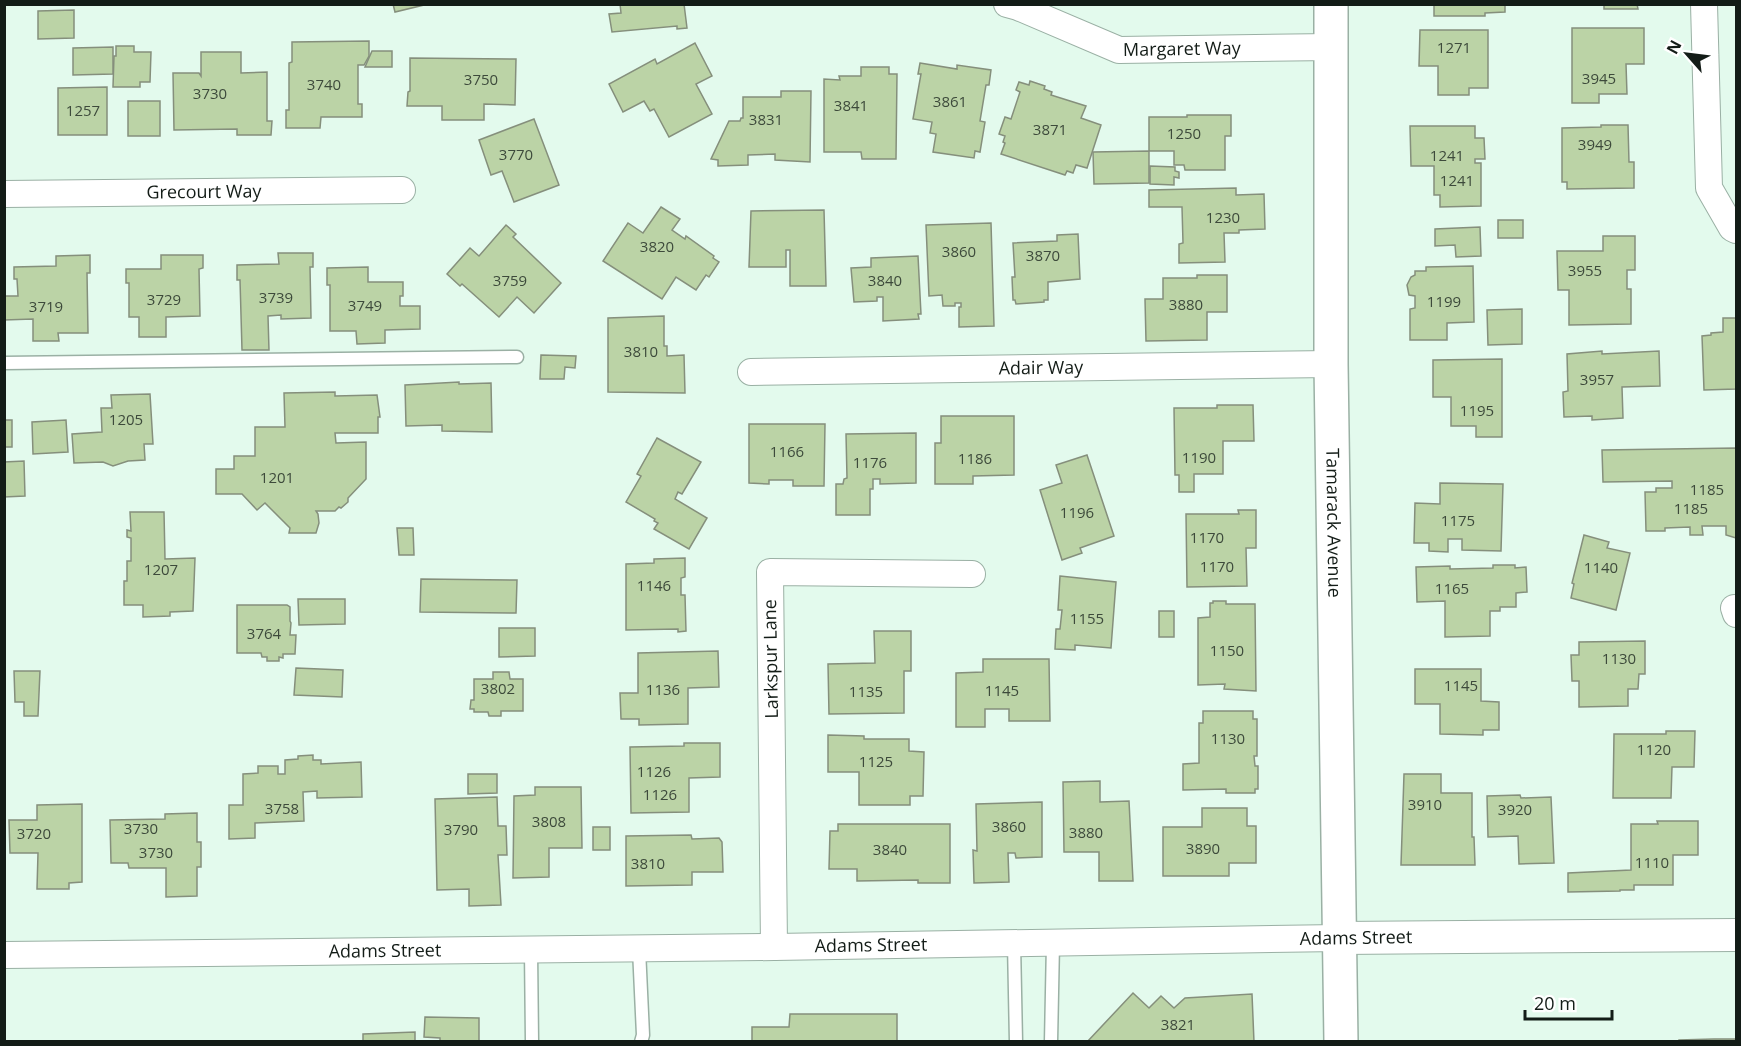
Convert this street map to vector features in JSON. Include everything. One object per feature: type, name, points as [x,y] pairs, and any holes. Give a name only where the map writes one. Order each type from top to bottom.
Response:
[{"type":"main road","name":"Tamarack Avenue","points":[[1331,4],[1331,364],[1341,1041]]},
{"type":"street","name":"Margaret Way","points":[[1007,4],[1119,50],[1332,47]]},
{"type":"street","points":[[1704,4],[1709,188],[1731,228],[1737,230]]},
{"type":"street","name":"Grecourt Way","points":[[4,194],[402,190]]},
{"type":"street","name":"Adair Way","points":[[751,372],[1331,364]]},
{"type":"street","name":"Larkspur Lane","points":[[774,947],[770,572],[972,574]]},
{"type":"street","name":"Adams Street","points":[[4,955],[1737,935]]},
{"type":"lane","points":[[4,363],[516,357]]},
{"type":"lane","points":[[1051,1041],[1053,943]]},
{"type":"lane","points":[[1014,944],[1016,1041]]},
{"type":"lane","points":[[639,949],[643,1035],[641,1041]]},
{"type":"lane","points":[[531,950],[532,1041]]},
{"type":"building","points":[[393,4],[423,4],[424,5],[395,12]]},
{"type":"building","points":[[620,4],[684,4],[687,28],[677,29],[677,26],[612,32],[609,14],[621,13]]},
{"type":"building","points":[[1434,4],[1505,4],[1505,12],[1485,13],[1485,16],[1434,16]]},
{"type":"building","points":[[1604,4],[1637,4],[1638,9],[1604,9]]},
{"type":"building","points":[[74,10],[74,38],[38,39],[38,11]]},
{"type":"building","points":[[1572,28],[1644,28],[1644,64],[1626,64],[1627,94],[1599,94],[1599,103],[1572,103]]},
{"type":"building","points":[[1420,30],[1488,30],[1488,88],[1469,88],[1469,95],[1438,95],[1438,66],[1419,66]]},
{"type":"building","points":[[369,41],[369,56],[364,65],[358,65],[358,104],[362,104],[362,117],[321,117],[320,128],[286,128],[292,42]]},
{"type":"building","points":[[695,43],[712,76],[696,84],[712,114],[669,137],[654,109],[650,111],[644,101],[623,112],[609,84],[655,59],[657,64]]},
{"type":"building","points":[[116,46],[134,46],[134,52],[151,52],[150,82],[140,82],[140,87],[113,87]]},
{"type":"building","points":[[113,47],[113,74],[73,75],[73,48]]},
{"type":"building","points":[[372,51],[392,51],[392,67],[365,67]]},
{"type":"building","points":[[201,52],[241,52],[241,73],[267,72],[267,121],[272,121],[271,135],[237,135],[237,129],[174,130],[173,73],[199,73],[201,76]]},
{"type":"building","points":[[410,58],[516,59],[515,105],[484,104],[484,120],[442,120],[442,106],[407,106],[410,91]]},
{"type":"building","points":[[920,63],[957,69],[957,65],[991,70],[980,121],[985,122],[980,152],[975,151],[974,158],[933,152],[936,134],[930,133],[932,122],[913,119],[921,74],[918,74]]},
{"type":"building","points":[[861,67],[889,67],[889,74],[897,74],[896,159],[862,159],[861,152],[824,152],[824,79],[840,80],[839,76],[861,76]]},
{"type":"building","points":[[1030,81],[1045,86],[1044,89],[1052,92],[1051,95],[1086,106],[1081,118],[1101,125],[1087,168],[1076,165],[1073,173],[1067,171],[1065,175],[1001,154],[1005,136],[999,134],[1005,117],[1011,119],[1020,92],[1016,90],[1019,82],[1029,85]]},
{"type":"building","points":[[107,87],[107,135],[58,135],[58,88]]},
{"type":"building","points":[[781,91],[811,91],[810,162],[775,160],[775,154],[748,155],[748,165],[718,166],[718,160],[711,159],[729,121],[740,121],[743,118],[743,97],[781,97]]},
{"type":"building","points":[[128,101],[160,101],[160,136],[128,136]]},
{"type":"building","points":[[1187,115],[1231,115],[1231,136],[1225,136],[1225,170],[1185,170],[1184,165],[1174,165],[1174,151],[1149,151],[1149,117],[1187,117]]},
{"type":"building","points":[[534,119],[559,185],[514,202],[502,171],[491,175],[479,140]]},
{"type":"building","points":[[1601,125],[1628,125],[1629,162],[1634,162],[1634,188],[1567,189],[1567,182],[1562,182],[1562,128],[1601,127]]},
{"type":"building","points":[[1410,126],[1475,126],[1475,138],[1484,138],[1485,159],[1475,159],[1475,163],[1481,163],[1481,206],[1440,207],[1440,195],[1434,195],[1434,166],[1411,166]]},
{"type":"building","points":[[1149,151],[1149,183],[1094,184],[1093,152]]},
{"type":"building","points":[[1150,166],[1175,167],[1175,171],[1179,172],[1179,178],[1174,177],[1174,185],[1150,184]]},
{"type":"building","points":[[1236,188],[1236,195],[1264,194],[1265,229],[1224,233],[1225,262],[1179,263],[1179,244],[1183,243],[1182,207],[1149,207],[1149,190]]},
{"type":"building","points":[[661,207],[680,219],[672,230],[685,239],[686,236],[719,262],[696,290],[676,277],[662,299],[603,261],[628,223],[643,233]]},
{"type":"building","points":[[824,210],[826,286],[790,286],[790,250],[786,250],[786,267],[749,267],[751,211]]},
{"type":"building","points":[[1498,220],[1523,220],[1523,238],[1498,238]]},
{"type":"building","points":[[991,223],[994,326],[959,327],[961,303],[955,303],[955,306],[943,306],[942,295],[929,296],[926,225]]},
{"type":"building","points":[[506,225],[516,234],[513,237],[561,283],[534,313],[517,297],[499,317],[462,284],[460,286],[447,274],[470,248],[479,256]]},
{"type":"building","points":[[1480,227],[1481,256],[1456,257],[1455,245],[1435,246],[1435,229]]},
{"type":"building","points":[[1078,234],[1080,279],[1048,282],[1048,300],[1016,304],[1013,300],[1012,277],[1015,277],[1013,243],[1057,241],[1057,235]]},
{"type":"building","points":[[1603,236],[1635,236],[1635,270],[1627,270],[1627,289],[1631,289],[1631,324],[1569,325],[1569,290],[1558,290],[1557,251],[1603,251]]},
{"type":"building","points":[[278,253],[313,253],[313,267],[310,267],[311,318],[281,319],[281,315],[268,316],[269,350],[242,350],[240,280],[237,280],[237,265],[279,264]]},
{"type":"building","points":[[90,255],[90,273],[87,273],[88,333],[58,333],[59,341],[33,341],[33,319],[4,320],[4,296],[18,296],[14,267],[56,266],[56,256]]},
{"type":"building","points":[[161,255],[203,255],[203,268],[199,269],[200,316],[166,317],[166,337],[139,337],[139,317],[129,317],[129,283],[126,283],[126,269],[161,269]]},
{"type":"building","points":[[918,256],[921,314],[918,314],[919,319],[883,321],[883,297],[877,297],[877,301],[854,302],[851,268],[871,267],[871,258]]},
{"type":"building","points":[[1473,266],[1474,322],[1447,323],[1447,340],[1410,340],[1410,309],[1415,308],[1415,296],[1409,295],[1407,285],[1411,277],[1415,275],[1415,271],[1426,271],[1426,267]]},
{"type":"building","points":[[368,267],[368,282],[403,282],[400,306],[420,306],[420,329],[385,330],[385,343],[357,344],[356,331],[330,331],[330,285],[327,285],[327,268]]},
{"type":"building","points":[[1197,275],[1227,275],[1227,312],[1207,312],[1207,340],[1146,341],[1145,299],[1163,299],[1163,278],[1197,278]]},
{"type":"building","points":[[1522,309],[1522,344],[1488,345],[1487,310]]},
{"type":"building","points":[[664,316],[664,346],[667,346],[667,356],[684,355],[685,393],[608,392],[608,318]]},
{"type":"building","points":[[1723,318],[1736,318],[1736,389],[1704,390],[1702,336],[1723,332]]},
{"type":"building","points":[[1602,351],[1602,354],[1659,351],[1660,386],[1622,387],[1623,418],[1592,420],[1592,416],[1564,417],[1563,392],[1568,391],[1567,354]]},
{"type":"building","points":[[541,355],[576,356],[575,368],[565,367],[564,379],[540,379]]},
{"type":"building","points":[[1502,359],[1502,437],[1476,437],[1476,426],[1451,426],[1451,397],[1433,397],[1433,360]]},
{"type":"building","points":[[459,382],[459,384],[491,383],[492,432],[442,431],[442,425],[406,426],[405,385]]},
{"type":"building","points":[[335,392],[335,396],[377,395],[380,417],[378,417],[378,433],[335,433],[336,443],[366,442],[366,479],[341,508],[335,511],[316,511],[319,523],[316,533],[289,533],[290,528],[265,503],[257,510],[242,494],[216,494],[216,469],[234,469],[234,456],[255,456],[255,427],[285,427],[284,393]]},
{"type":"building","points":[[150,394],[153,444],[144,444],[145,460],[128,461],[113,466],[103,462],[74,463],[72,434],[102,432],[101,408],[112,408],[111,395]]},
{"type":"building","points":[[1217,405],[1253,405],[1254,441],[1223,441],[1223,474],[1194,474],[1194,492],[1179,492],[1179,475],[1175,475],[1174,408],[1217,408]]},
{"type":"building","points":[[941,416],[1014,416],[1014,475],[973,476],[973,484],[935,484],[935,443],[941,443]]},
{"type":"building","points":[[4,420],[12,420],[12,447],[4,447]]},
{"type":"building","points":[[66,420],[68,452],[33,454],[32,422]]},
{"type":"building","points":[[749,424],[825,424],[824,486],[793,486],[793,480],[769,480],[769,484],[749,483]]},
{"type":"building","points":[[916,433],[916,483],[880,484],[880,479],[873,479],[873,489],[870,489],[870,515],[836,515],[836,484],[843,484],[844,479],[847,478],[846,434]]},
{"type":"building","points":[[657,438],[701,462],[682,494],[678,492],[675,499],[707,518],[689,549],[654,529],[658,523],[654,521],[655,519],[626,502],[641,476],[637,474]]},
{"type":"building","points":[[1736,448],[1736,538],[1726,535],[1726,526],[1702,526],[1703,535],[1690,535],[1690,527],[1646,531],[1645,492],[1656,492],[1656,488],[1672,488],[1672,481],[1603,482],[1602,450]]},
{"type":"building","points":[[1087,455],[1114,536],[1080,548],[1082,553],[1062,560],[1040,490],[1062,483],[1056,465]]},
{"type":"building","points":[[24,461],[25,496],[4,497],[4,462]]},
{"type":"building","points":[[1440,483],[1503,484],[1501,551],[1462,550],[1462,539],[1448,539],[1448,552],[1429,551],[1429,543],[1414,543],[1415,503],[1440,504]]},
{"type":"building","points":[[1238,510],[1256,510],[1256,548],[1246,548],[1247,586],[1187,587],[1186,514],[1239,514]]},
{"type":"building","points":[[130,512],[164,512],[165,559],[195,558],[193,611],[170,612],[170,616],[143,617],[143,605],[124,605],[127,561],[131,561],[131,538],[127,537],[127,530],[131,531]]},
{"type":"building","points":[[397,528],[413,528],[414,555],[399,555]]},
{"type":"building","points":[[1584,535],[1609,542],[1607,548],[1630,553],[1616,610],[1571,598],[1574,584],[1572,583]]},
{"type":"building","points":[[685,558],[685,577],[681,578],[681,595],[685,595],[686,631],[678,632],[678,629],[626,630],[626,564],[654,563],[654,559]]},
{"type":"building","points":[[1493,565],[1526,567],[1527,592],[1516,593],[1516,607],[1500,607],[1500,611],[1490,611],[1490,636],[1445,637],[1445,601],[1417,602],[1416,567],[1493,568]]},
{"type":"building","points":[[1060,576],[1116,582],[1111,648],[1075,645],[1075,650],[1055,649],[1056,629],[1060,629],[1062,610],[1058,610]]},
{"type":"building","points":[[421,579],[517,580],[516,613],[420,612]]},
{"type":"building","points":[[298,599],[345,599],[345,624],[299,625]]},
{"type":"building","points":[[1226,601],[1226,604],[1255,604],[1256,691],[1224,689],[1225,684],[1198,685],[1198,618],[1210,617],[1210,603]]},
{"type":"building","points":[[237,605],[287,605],[290,607],[290,635],[296,635],[295,654],[283,654],[283,658],[279,657],[279,661],[267,661],[267,657],[262,657],[261,653],[237,653]]},
{"type":"building","points":[[1159,611],[1174,611],[1174,637],[1159,637]]},
{"type":"building","points":[[499,628],[535,628],[535,656],[499,657]]},
{"type":"building","points":[[874,631],[911,631],[911,671],[904,671],[904,713],[829,714],[828,664],[875,663]]},
{"type":"building","points":[[1645,641],[1645,674],[1639,674],[1638,689],[1628,689],[1628,706],[1579,707],[1579,681],[1572,681],[1571,655],[1579,655],[1579,642]]},
{"type":"building","points":[[718,651],[719,687],[688,688],[688,724],[639,725],[639,719],[621,719],[620,693],[638,693],[638,653]]},
{"type":"building","points":[[983,659],[1049,659],[1050,721],[1009,721],[1009,709],[985,709],[985,727],[956,727],[956,673],[983,672]]},
{"type":"building","points":[[296,668],[343,670],[342,697],[294,695]]},
{"type":"building","points":[[1415,669],[1481,669],[1481,701],[1499,702],[1499,730],[1483,730],[1483,735],[1440,734],[1440,704],[1415,704]]},
{"type":"building","points":[[14,671],[40,671],[38,716],[24,716],[24,702],[15,702]]},
{"type":"building","points":[[493,672],[509,672],[510,679],[523,679],[523,711],[501,711],[501,716],[489,716],[488,712],[474,712],[474,709],[470,709],[471,700],[474,700],[474,679],[493,679]]},
{"type":"building","points":[[1203,711],[1253,711],[1253,719],[1257,719],[1257,756],[1254,756],[1255,766],[1258,766],[1258,789],[1255,789],[1255,793],[1226,793],[1226,789],[1183,790],[1183,764],[1199,763],[1199,723],[1203,723]]},
{"type":"building","points":[[1666,731],[1695,731],[1694,767],[1672,767],[1671,798],[1613,798],[1614,734],[1666,734]]},
{"type":"building","points":[[828,735],[864,736],[864,739],[909,739],[909,751],[924,752],[923,796],[910,796],[910,805],[859,805],[859,772],[828,772]]},
{"type":"building","points":[[684,743],[720,743],[720,777],[689,778],[689,812],[631,813],[630,747],[684,746]]},
{"type":"building","points":[[313,755],[313,760],[321,760],[321,764],[361,762],[362,797],[317,798],[317,791],[303,792],[304,821],[255,823],[255,838],[229,839],[229,805],[243,805],[243,774],[258,773],[258,766],[278,766],[278,774],[285,774],[285,760]]},
{"type":"building","points":[[468,774],[497,774],[497,793],[468,794]]},
{"type":"building","points":[[1404,774],[1441,774],[1441,793],[1472,793],[1472,837],[1474,837],[1475,865],[1401,865]]},
{"type":"building","points":[[1100,781],[1100,802],[1129,801],[1133,881],[1099,881],[1099,852],[1064,852],[1063,782]]},
{"type":"building","points":[[535,787],[581,787],[582,848],[549,848],[549,877],[513,878],[514,796],[535,795]]},
{"type":"building","points":[[1520,795],[1521,798],[1551,797],[1554,863],[1519,864],[1518,836],[1488,837],[1487,796]]},
{"type":"building","points":[[497,797],[498,826],[506,826],[507,855],[498,855],[501,905],[469,906],[469,889],[437,890],[435,799]]},
{"type":"building","points":[[1042,802],[1042,857],[1016,858],[1015,853],[1008,853],[1009,882],[974,883],[973,850],[977,851],[976,804]]},
{"type":"building","points":[[82,804],[82,882],[69,883],[69,889],[37,889],[38,853],[10,853],[9,820],[37,820],[37,805]]},
{"type":"building","points":[[1202,808],[1247,808],[1247,826],[1256,826],[1256,863],[1229,863],[1229,876],[1163,876],[1163,827],[1202,827]]},
{"type":"building","points":[[197,813],[197,842],[201,842],[201,867],[197,867],[197,896],[166,897],[166,868],[129,868],[128,863],[111,863],[110,820],[165,819],[165,814]]},
{"type":"building","points":[[1657,821],[1698,821],[1698,855],[1673,855],[1673,885],[1634,885],[1634,890],[1568,892],[1568,873],[1631,870],[1631,824],[1658,824]]},
{"type":"building","points":[[838,824],[950,824],[950,883],[918,883],[918,880],[857,881],[857,869],[829,869],[830,831],[838,831]]},
{"type":"building","points":[[593,827],[610,827],[610,850],[593,850]]},
{"type":"building","points":[[691,835],[692,839],[719,838],[722,842],[723,872],[692,872],[692,885],[626,886],[626,836]]},
{"type":"building","points":[[1133,993],[1149,1008],[1161,996],[1174,1008],[1185,998],[1252,994],[1254,1042],[1087,1042]]},
{"type":"building","points":[[790,1014],[897,1014],[897,1042],[752,1042],[752,1027],[789,1027]]},
{"type":"building","points":[[425,1017],[479,1018],[479,1042],[440,1042],[440,1038],[424,1037]]},
{"type":"building","points":[[415,1032],[415,1042],[363,1042],[363,1034]]},
{"type":"building","points":[[1736,1039],[1736,1042],[1679,1042],[1679,1040]]}]
